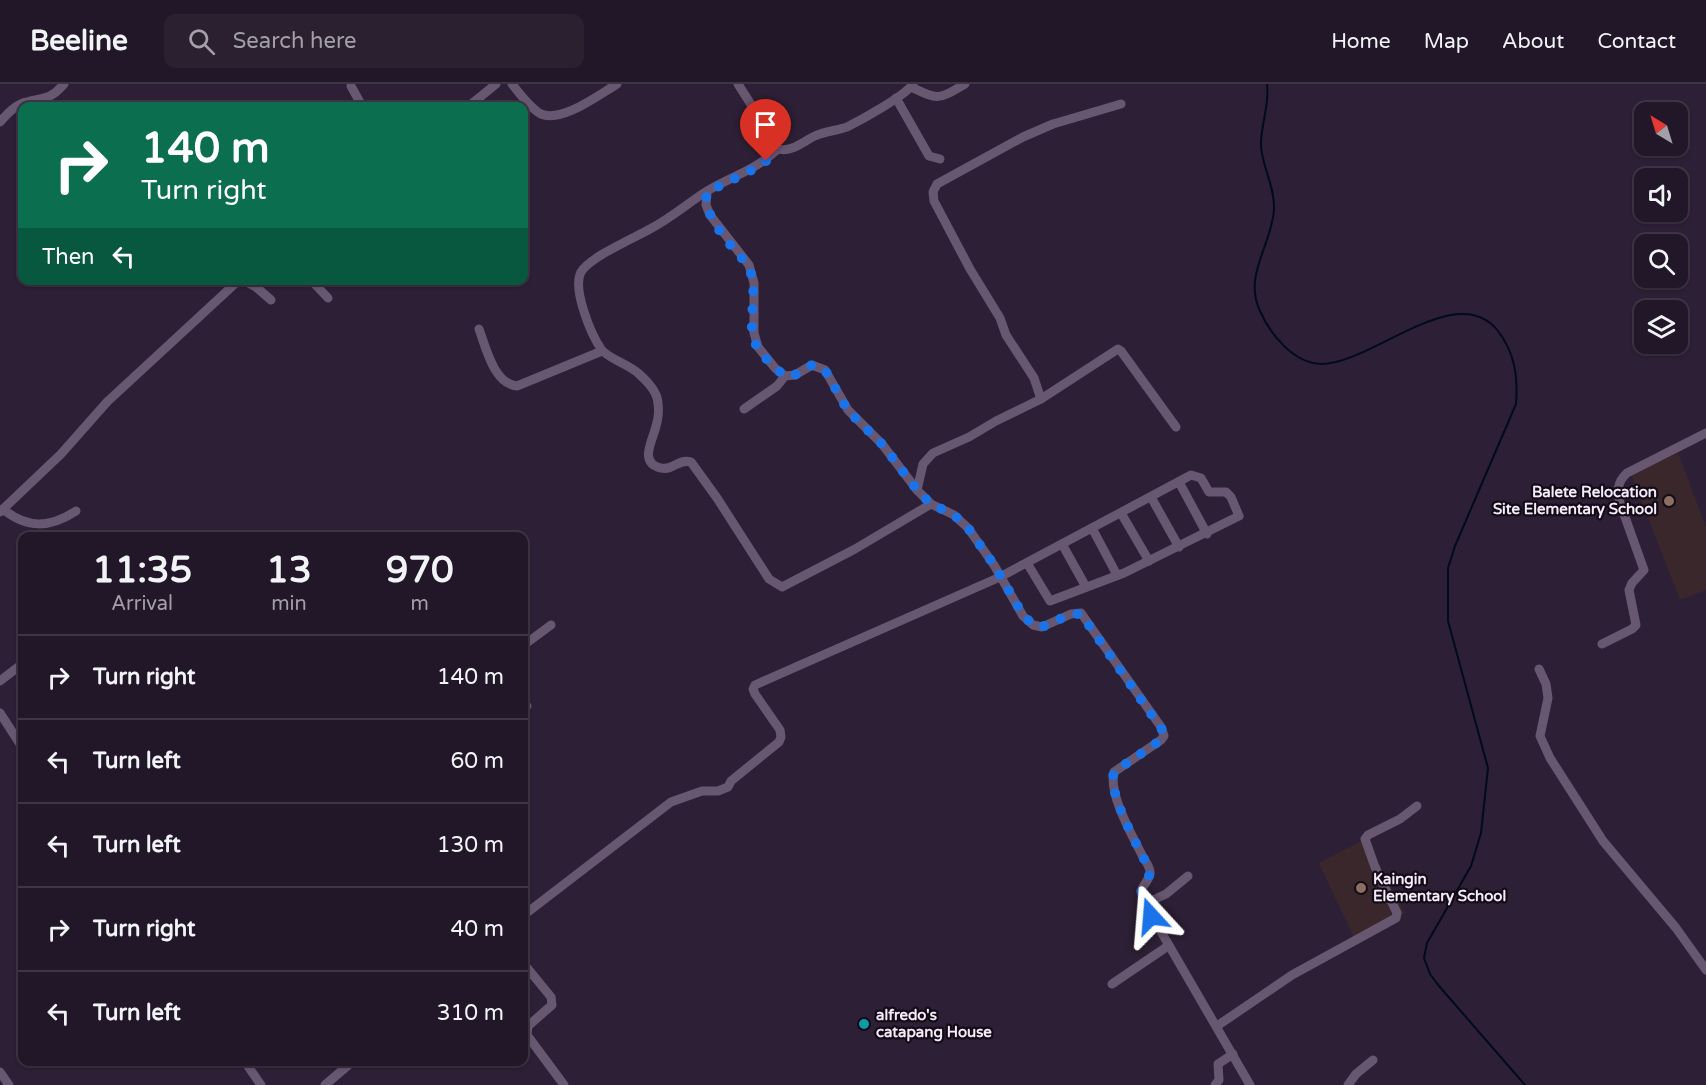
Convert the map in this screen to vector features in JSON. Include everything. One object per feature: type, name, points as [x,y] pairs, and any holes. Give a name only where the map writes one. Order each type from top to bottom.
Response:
[{"type":"street","points":[[25,102],[50,98],[64,84]]},
{"type":"street","points":[[474,102],[496,84]]},
{"type":"street","points":[[512,84],[528,102]]},
{"type":"street","points":[[528,102],[542,114],[551,116],[578,108],[617,84]]},
{"type":"street","points":[[738,84],[778,149]]},
{"type":"street","points":[[931,504],[855,549],[789,584],[782,587],[776,585],[769,579],[691,462],[680,461],[663,469],[653,465],[647,453],[656,426],[658,403],[656,394],[640,374],[628,364],[602,351],[581,304],[578,281],[582,270],[590,262],[651,229],[707,192],[756,168],[778,149],[788,150],[820,134],[846,127],[912,86],[934,98],[940,98],[965,84]]},
{"type":"street","points":[[351,86],[360,102]]},
{"type":"street","points":[[896,98],[929,156],[940,159]]},
{"type":"street","points":[[1041,399],[1034,378],[1006,335],[1000,318],[970,269],[934,201],[933,192],[937,184],[942,181],[1041,128],[1121,104]]},
{"type":"street","points":[[0,122],[18,106]]},
{"type":"street","points":[[707,192],[706,205],[710,215],[748,265],[752,274],[755,295],[754,340],[775,368],[785,376],[795,375],[812,365],[825,370],[848,411],[882,444],[917,490],[931,504],[944,509],[962,521],[975,537],[1023,615],[1033,625],[1042,627],[1071,614],[1081,614],[1163,731],[1161,740],[1114,772],[1112,777],[1118,803],[1149,869],[1149,878],[1141,891],[1145,904],[1193,991],[1250,1085]]},
{"type":"street","points":[[76,512],[55,523],[37,524],[20,522],[1,510],[62,454],[107,402],[236,285]]},
{"type":"street","points":[[252,285],[271,300]]},
{"type":"street","points":[[316,285],[328,298]]},
{"type":"street","points":[[479,329],[501,379],[509,385],[517,386],[602,351]]},
{"type":"street","points":[[917,490],[923,464],[933,453],[1041,399],[1118,349],[1176,427]]},
{"type":"street","points":[[744,409],[777,386],[785,376]]},
{"type":"street","points":[[1602,644],[1636,625],[1629,590],[1644,570],[1620,503],[1618,493],[1621,478],[1706,434]]},
{"type":"street","points":[[528,912],[671,802],[702,791],[718,791],[728,788],[731,781],[779,742],[780,730],[755,694],[753,689],[755,685],[1000,577],[1191,475],[1201,478],[1209,492],[1215,494],[1221,491],[1231,497],[1239,516],[1149,561],[1050,601],[1027,563]]},
{"type":"street","points":[[1179,482],[1207,534]]},
{"type":"street","points":[[1151,497],[1179,546]]},
{"type":"street","points":[[1121,513],[1149,561]]},
{"type":"street","points":[[1092,528],[1117,575]]},
{"type":"street","points":[[1062,544],[1086,587]]},
{"type":"street","points":[[528,642],[551,625]]},
{"type":"street","points":[[0,681],[18,667]]},
{"type":"street","points":[[1539,669],[1546,684],[1548,698],[1540,736],[1550,758],[1603,841],[1676,928],[1706,970]]},
{"type":"street","points":[[0,713],[18,741]]},
{"type":"street","points":[[1216,1026],[1292,975],[1396,918],[1397,913],[1375,867],[1365,839],[1417,806]]},
{"type":"street","points":[[1145,904],[1166,894],[1188,876]]},
{"type":"street","points":[[1112,984],[1168,946]]},
{"type":"street","points":[[528,969],[552,1001],[552,1005],[528,1026]]},
{"type":"street","points":[[528,1038],[564,1085]]},
{"type":"street","points":[[1215,1085],[1219,1078],[1218,1064],[1233,1054]]},
{"type":"street","points":[[1348,1085],[1356,1074],[1373,1060]]},
{"type":"street","points":[[248,1066],[261,1085]]},
{"type":"street","points":[[325,1085],[347,1066]]},
{"type":"street","points":[[0,1072],[9,1085]]},
{"type":"shaded area","name":"Balete Relocation Site Elementary School","points":[[1678,453],[1706,527],[1706,590],[1680,600],[1631,474]]},
{"type":"shaded area","name":"Kaingin Elementary School","points":[[1365,839],[1405,913],[1356,942],[1319,863]]},
{"type":"waterway","points":[[1267,84],[1261,147],[1273,193],[1274,209],[1256,272],[1255,285],[1256,298],[1264,320],[1284,346],[1302,359],[1322,364],[1343,360],[1438,318],[1460,314],[1481,317],[1498,331],[1512,357],[1516,404],[1455,546],[1448,568],[1448,621],[1488,768],[1481,833],[1471,866],[1427,943],[1424,958],[1430,974],[1439,986],[1525,1085]]},
{"type":"place","name":"Balete Relocation Site Elementary School","points":[[1669,501]]},
{"type":"place","name":"Kaingin Elementary School","points":[[1361,888]]},
{"type":"place","name":"alfredo's catapang House","points":[[864,1024]]},
{"type":"route","points":[[766,161],[707,192],[705,198],[710,215],[748,265],[752,274],[755,295],[754,340],[758,346],[775,368],[785,376],[795,375],[812,365],[825,370],[848,411],[882,444],[917,490],[931,504],[954,515],[968,528],[994,565],[1023,615],[1033,625],[1042,627],[1076,612],[1081,614],[1161,727],[1164,736],[1161,740],[1114,772],[1112,777],[1125,821],[1149,869],[1149,878],[1142,887],[1141,895],[1151,916]]}]
